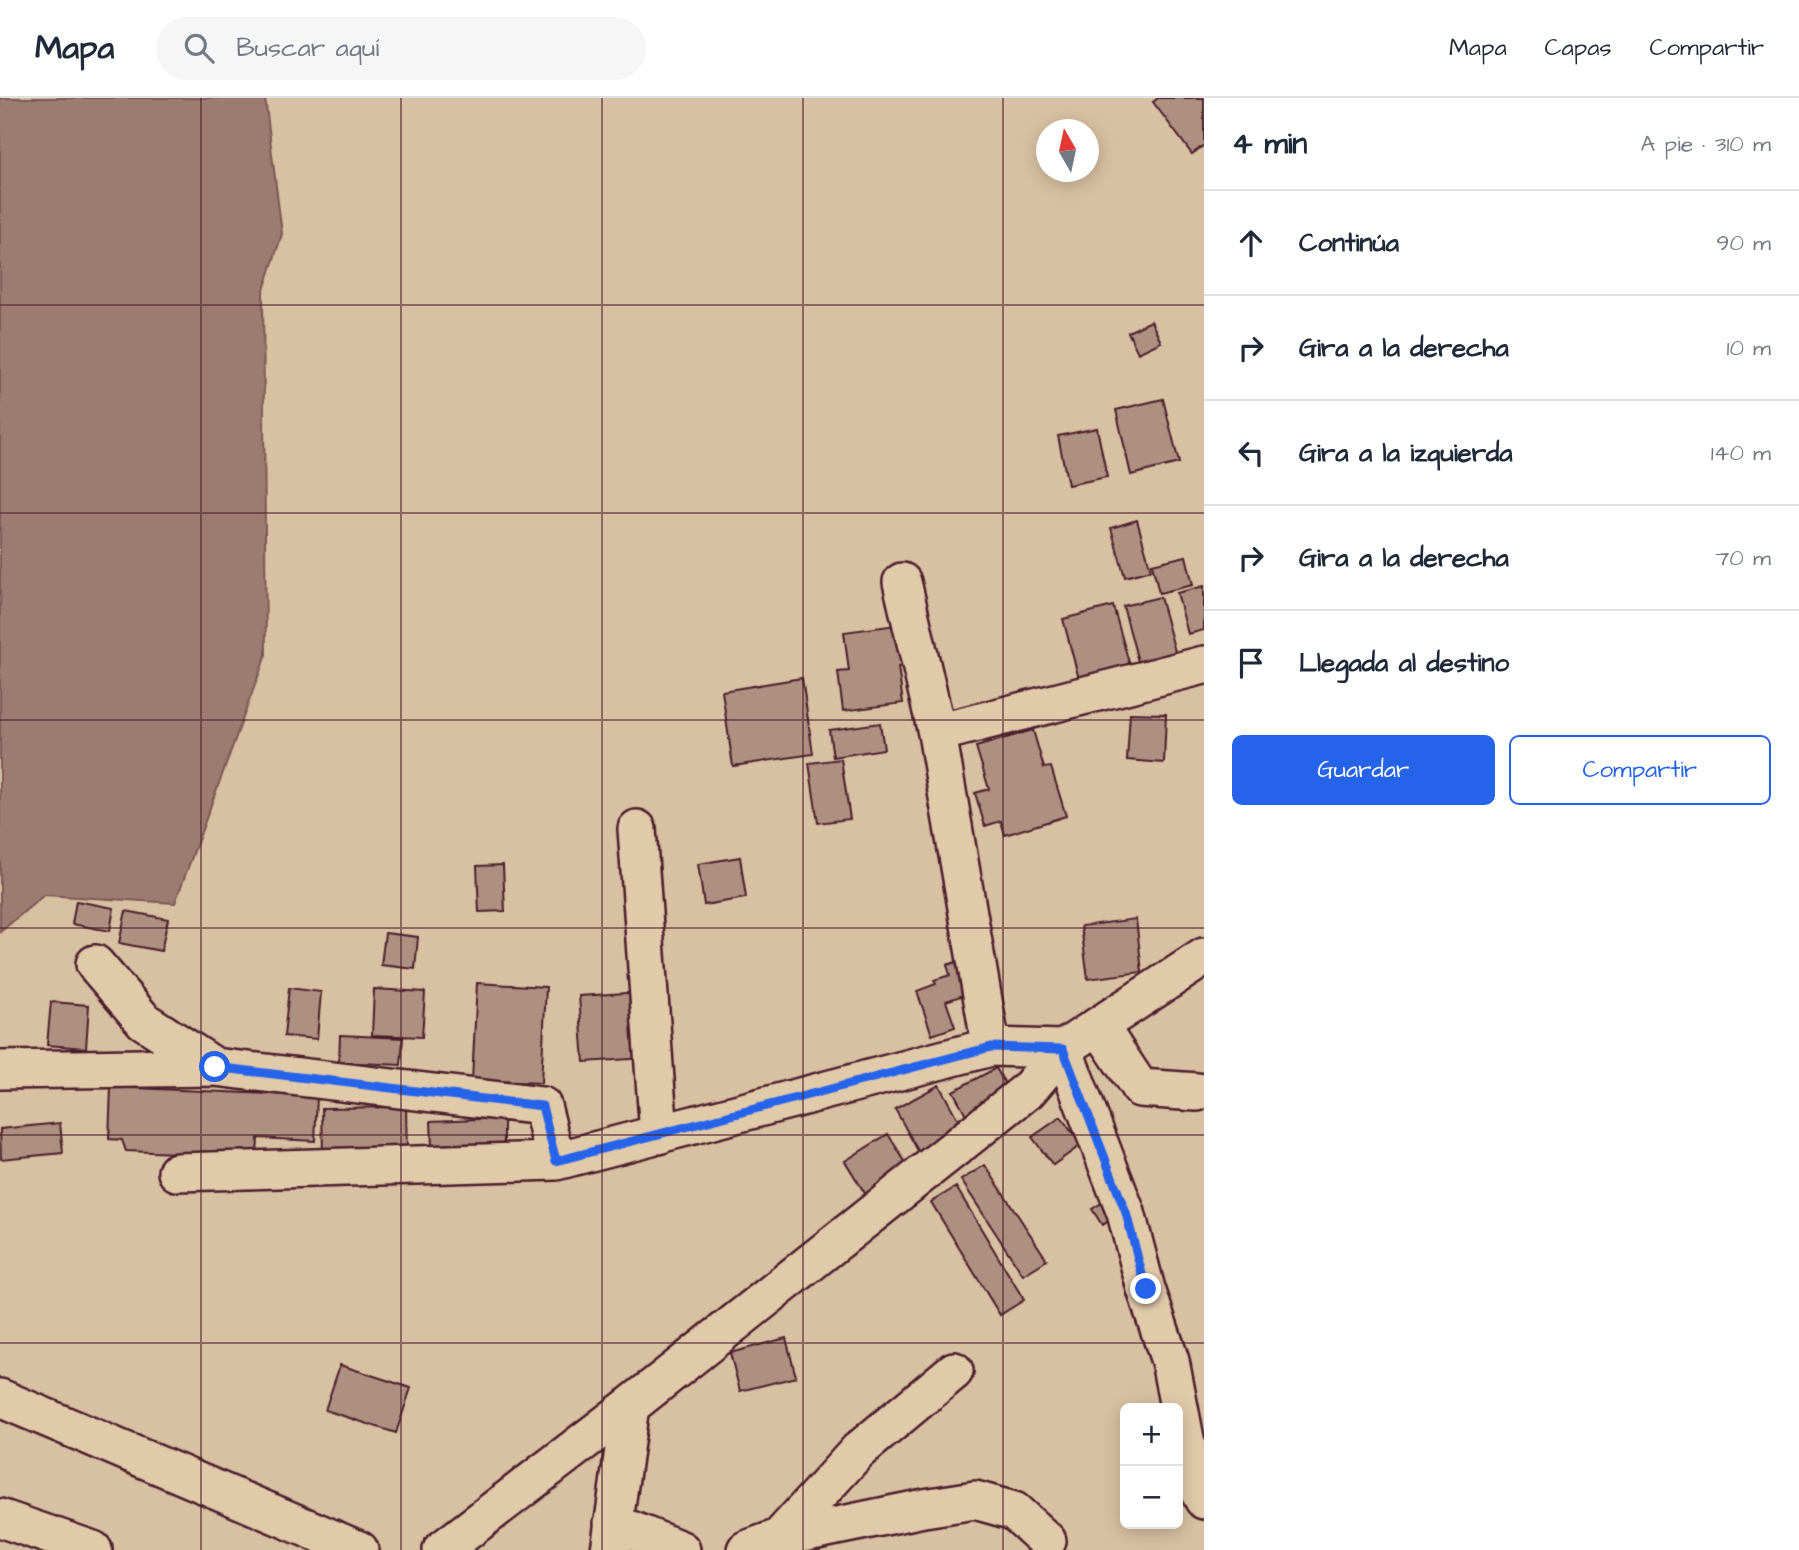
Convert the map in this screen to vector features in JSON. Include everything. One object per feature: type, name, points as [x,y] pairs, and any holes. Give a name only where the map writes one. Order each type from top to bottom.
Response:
[{"type":"street","points":[[902,582],[937,733],[991,1047]]},
{"type":"street","points":[[937,733],[1204,665]]},
{"type":"street","points":[[636,829],[659,1135]]},
{"type":"street","points":[[442,1550],[630,1406],[1028,1090],[1063,1049],[1204,957]]},
{"type":"street","points":[[95,964],[144,1021],[215,1067]]},
{"type":"street","points":[[1099,1026],[1140,1088],[1196,1091]]},
{"type":"street","points":[[177,1172],[556,1161],[991,1047],[1063,1049]]},
{"type":"street","points":[[1063,1049],[1126,1213],[1146,1289],[1170,1361],[1193,1480],[1204,1500]]},
{"type":"street","points":[[0,1070],[215,1067],[542,1106],[556,1161]]},
{"type":"street","points":[[762,1544],[858,1451],[954,1371]]},
{"type":"street","points":[[0,1398],[359,1550]]},
{"type":"street","points":[[630,1406],[611,1536],[681,1550]]},
{"type":"street","points":[[762,1544],[925,1508],[975,1500],[1014,1511],[1047,1541]]},
{"type":"street","points":[[0,1518],[93,1550]]},
{"type":"shaded area","points":[[0,98],[265,98],[282,234],[263,293],[266,655],[175,903],[44,895],[0,932]]},
{"type":"building","points":[[1158,98],[1204,98],[1204,145],[1192,154],[1153,102]]},
{"type":"building","points":[[1151,321],[1161,342],[1138,353],[1128,332]]},
{"type":"building","points":[[1163,399],[1179,463],[1131,475],[1116,410]]},
{"type":"building","points":[[1097,428],[1107,477],[1068,485],[1058,436]]},
{"type":"building","points":[[1137,520],[1151,570],[1125,577],[1111,528]]},
{"type":"building","points":[[1186,556],[1193,585],[1159,593],[1152,564]]},
{"type":"building","points":[[1204,586],[1204,630],[1188,634],[1177,593]]},
{"type":"building","points":[[1160,597],[1176,655],[1139,665],[1123,606]]},
{"type":"building","points":[[1113,606],[1130,666],[1079,679],[1063,619]]},
{"type":"building","points":[[904,624],[909,665],[898,667],[903,703],[843,711],[838,672],[849,671],[844,632]]},
{"type":"building","points":[[802,678],[813,754],[733,766],[722,691]]},
{"type":"building","points":[[1130,713],[1166,714],[1164,763],[1127,760]]},
{"type":"building","points":[[880,723],[884,749],[833,757],[829,730]]},
{"type":"building","points":[[1033,730],[1044,768],[1051,767],[1066,816],[1005,835],[1001,821],[985,826],[975,793],[989,789],[976,747]]},
{"type":"building","points":[[841,759],[850,819],[818,823],[809,763]]},
{"type":"building","points":[[740,857],[746,898],[704,905],[698,864]]},
{"type":"building","points":[[503,865],[505,911],[479,912],[477,866]]},
{"type":"building","points":[[76,901],[114,908],[110,931],[72,924]]},
{"type":"building","points":[[126,911],[168,919],[161,951],[119,943]]},
{"type":"building","points":[[1136,919],[1142,972],[1088,979],[1081,926]]},
{"type":"building","points":[[385,933],[418,937],[415,969],[381,965]]},
{"type":"building","points":[[959,961],[969,993],[946,1001],[955,1027],[932,1035],[917,991],[936,984],[934,980],[950,975],[947,965]]},
{"type":"building","points":[[477,983],[546,987],[541,1083],[472,1080]]},
{"type":"building","points":[[289,988],[321,992],[317,1039],[284,1036]]},
{"type":"building","points":[[374,989],[425,992],[422,1037],[372,1035]]},
{"type":"building","points":[[642,992],[646,1058],[584,1062],[579,996]]},
{"type":"building","points":[[51,1002],[89,1005],[86,1048],[47,1045]]},
{"type":"building","points":[[340,1035],[403,1038],[401,1065],[339,1062]]},
{"type":"building","points":[[996,1068],[1012,1096],[969,1120],[953,1091]]},
{"type":"building","points":[[939,1085],[967,1136],[923,1160],[895,1109]]},
{"type":"building","points":[[111,1087],[317,1096],[315,1141],[258,1138],[257,1156],[126,1151],[122,1140],[109,1139]]},
{"type":"building","points":[[406,1107],[407,1154],[323,1155],[322,1108]]},
{"type":"building","points":[[1061,1117],[1081,1145],[1053,1165],[1032,1137]]},
{"type":"building","points":[[504,1118],[504,1146],[432,1148],[431,1121]]},
{"type":"building","points":[[60,1123],[63,1153],[1,1159],[0,1129]]},
{"type":"building","points":[[888,1134],[909,1168],[866,1195],[845,1161]]},
{"type":"building","points":[[985,1165],[1047,1260],[1023,1275],[961,1180]]},
{"type":"building","points":[[956,1187],[1024,1300],[1000,1315],[931,1202]]},
{"type":"building","points":[[1111,1197],[1122,1214],[1102,1225],[1092,1209]]},
{"type":"building","points":[[786,1338],[796,1377],[740,1391],[730,1353]]},
{"type":"building","points":[[340,1365],[411,1388],[396,1433],[325,1410]]},
{"type":"route","points":[[215,1067],[542,1106],[556,1161],[991,1047],[1063,1049],[1126,1213],[1146,1289]]}]
